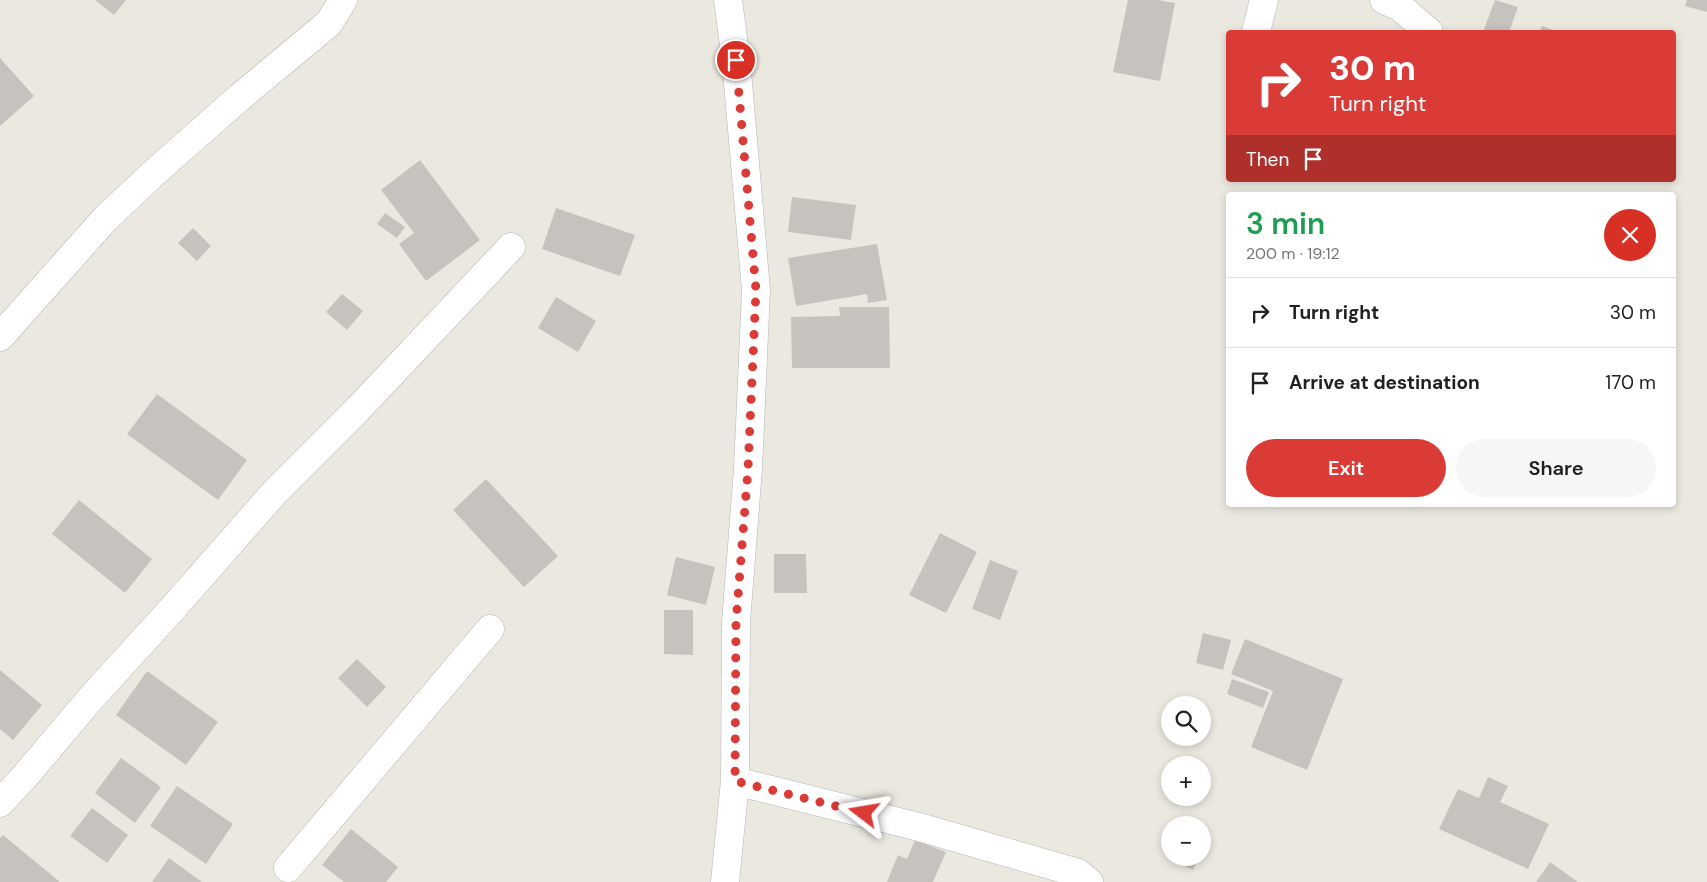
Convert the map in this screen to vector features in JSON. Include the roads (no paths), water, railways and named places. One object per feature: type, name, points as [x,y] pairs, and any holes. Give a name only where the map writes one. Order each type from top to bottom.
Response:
[{"type":"street","points":[[0,337],[105,220],[155,172],[233,103],[329,23],[343,0]]},
{"type":"street","points":[[725,882],[735,781],[736,622],[748,469],[756,290],[736,60],[728,0]]},
{"type":"street","points":[[1256,30],[1264,0]]},
{"type":"street","points":[[1384,0],[1400,7],[1427,30]]},
{"type":"street","points":[[0,803],[274,493],[358,409],[511,247]]},
{"type":"street","points":[[282,875],[490,629]]},
{"type":"street","points":[[282,875],[458,686]]},
{"type":"street","points":[[735,781],[919,827],[1078,873],[1089,882]]}]
